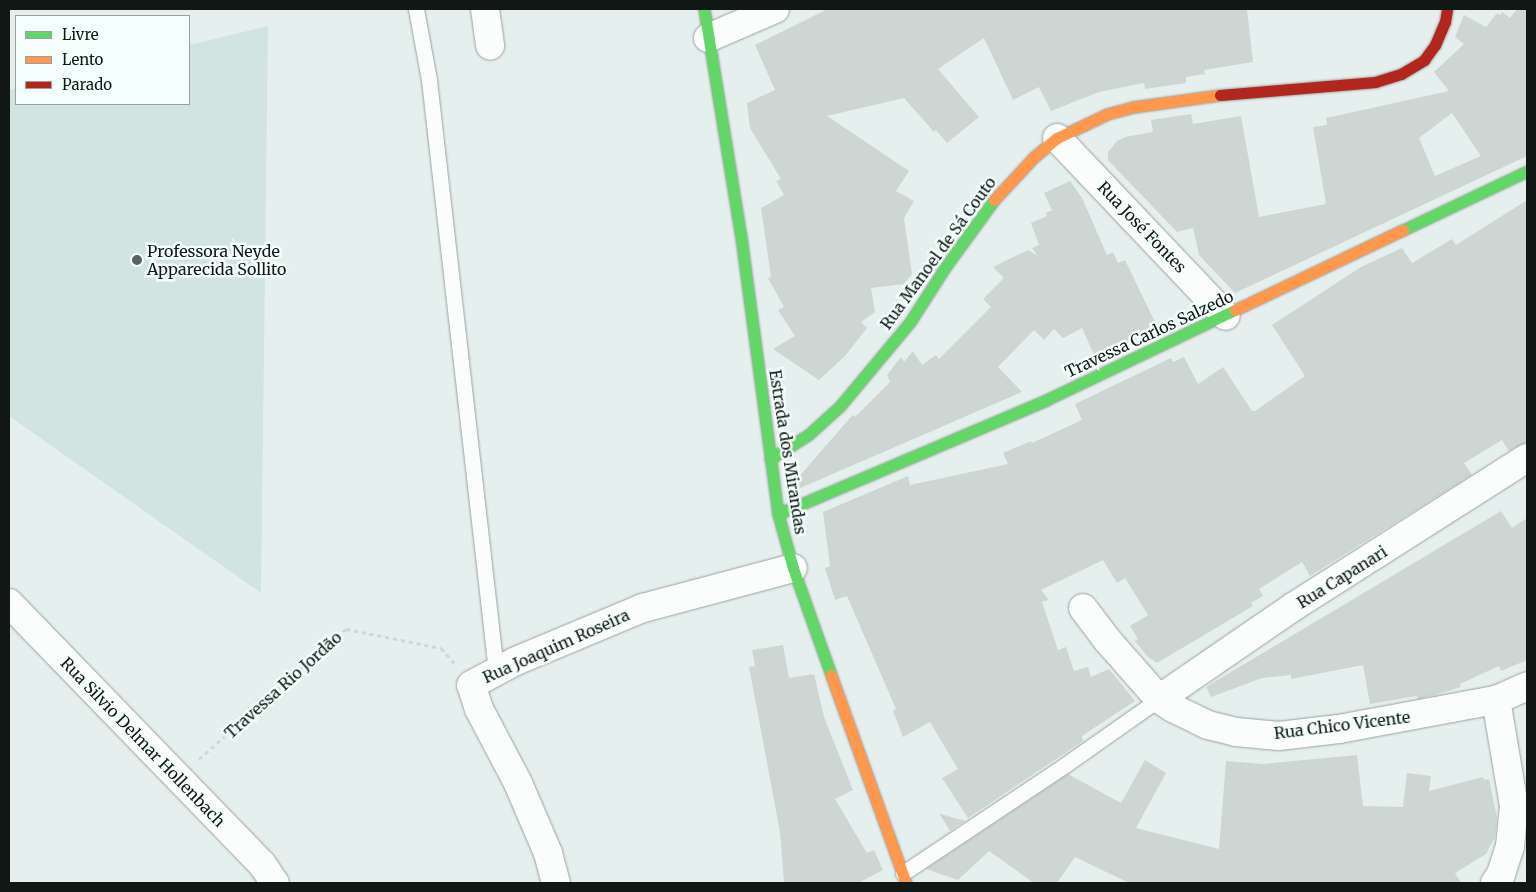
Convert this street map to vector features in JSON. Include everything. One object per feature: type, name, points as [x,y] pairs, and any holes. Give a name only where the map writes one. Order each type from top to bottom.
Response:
[{"type":"street","points":[[484,9],[490,46]]},
{"type":"street","name":"Estrada dos Mirandas","points":[[704,9],[741,237],[778,514],[793,568],[904,878]]},
{"type":"street","points":[[708,38],[775,9]]},
{"type":"street","name":"Rua Manoel de Sá Couto","points":[[770,459],[808,435],[840,406],[910,322],[946,266],[1000,192],[1034,157],[1057,138],[1107,114],[1134,107],[1183,99],[1264,90],[1375,82],[1402,74],[1424,60],[1435,45],[1445,22],[1447,9]]},
{"type":"street","name":"Rua José Fontes","points":[[1057,138],[1226,316]]},
{"type":"street","name":"Travessa Carlos Salzedo","points":[[778,514],[1046,400],[1226,316],[1527,171]]},
{"type":"street","name":"Rua Capanari","points":[[1159,699],[1293,607],[1527,458]]},
{"type":"street","name":"Rua Joaquim Roseira","points":[[556,883],[548,853],[518,783],[479,709],[471,685],[496,671],[574,636],[643,608],[793,568]]},
{"type":"street","name":"Rua Silvio Delmar Hollenbach","points":[[9,603],[262,864],[275,883]]},
{"type":"street","name":"Rua Chico Vicente","points":[[1083,608],[1108,641],[1159,699],[1208,725],[1236,732],[1279,736],[1339,729],[1496,700],[1527,686]]},
{"type":"street","points":[[1495,883],[1501,874],[1510,846],[1514,806],[1496,700]]},
{"type":"lane","points":[[416,9],[429,80],[496,671]]},
{"type":"lane","points":[[904,878],[1159,699]]},
{"type":"path","name":"Travessa Rio Jordão","points":[[179,778],[346,629],[442,648],[471,685]]},
{"type":"shaded area","name":"Professora Neyde Apparecida Sollito","points":[[268,26],[261,593],[9,416],[9,90],[15,88],[15,105],[190,105],[190,45]]},
{"type":"building","points":[[828,9],[1247,9],[1253,62],[1204,70],[1205,74],[1186,77],[1186,83],[1145,89],[1144,83],[1099,92],[1051,111],[1039,87],[1013,100],[984,38],[938,69],[979,117],[947,143],[936,130],[934,132],[904,98],[827,116],[909,171],[896,191],[914,201],[904,218],[912,274],[904,284],[871,288],[875,312],[861,322],[867,328],[845,356],[819,380],[773,349],[795,336],[778,310],[784,307],[768,278],[771,277],[761,208],[784,195],[776,181],[781,179],[750,128],[747,103],[775,90],[755,45]]},
{"type":"building","points":[[1517,9],[1527,9],[1527,156],[1235,293],[1199,255],[1193,228],[1177,232],[1108,160],[1108,152],[1117,141],[1125,137],[1153,132],[1151,120],[1191,114],[1193,124],[1241,116],[1259,217],[1326,204],[1313,127],[1327,125],[1326,118],[1449,91],[1434,72],[1464,44],[1455,37],[1464,15],[1486,27],[1497,13],[1500,15],[1502,12],[1510,18]],"holes":[[[1452,113],[1481,156],[1435,176],[1419,138]]]},
{"type":"building","points":[[1070,181],[1082,198],[1107,255],[1113,252],[1118,263],[1125,260],[1155,322],[1152,323],[1156,330],[1096,359],[1082,328],[1063,338],[1054,329],[1044,340],[1034,330],[998,367],[1022,392],[791,492],[790,487],[849,419],[853,415],[855,417],[890,382],[887,375],[901,357],[904,362],[913,351],[922,365],[936,355],[939,359],[991,307],[983,299],[1004,278],[993,267],[1028,250],[1038,256],[1032,248],[1039,245],[1031,223],[1047,216],[1046,213],[1052,210],[1044,193]]},
{"type":"building","points":[[1527,200],[1527,442],[1509,451],[1502,440],[1464,463],[1472,475],[1310,576],[1302,562],[1259,589],[1263,596],[1251,603],[1253,606],[1157,663],[1147,656],[1135,641],[1138,639],[1130,626],[1148,615],[1125,578],[1117,583],[1103,560],[1041,590],[1049,600],[1042,602],[1058,650],[1066,647],[1074,671],[1088,667],[1091,677],[1109,669],[1135,701],[1082,736],[1083,741],[968,818],[942,778],[958,769],[930,722],[903,737],[893,711],[896,709],[847,596],[835,600],[825,568],[830,566],[823,512],[908,476],[910,485],[1008,464],[1003,453],[1031,441],[1032,443],[1082,420],[1075,404],[1171,358],[1173,362],[1184,357],[1198,384],[1223,367],[1252,411],[1255,411],[1305,376],[1272,325],[1361,267],[1402,248],[1412,263],[1452,239],[1456,245]]},
{"type":"building","points":[[1501,511],[1512,528],[1527,518],[1527,660],[1501,671],[1499,666],[1460,684],[1461,687],[1418,699],[1417,696],[1370,704],[1363,665],[1291,679],[1291,675],[1262,678],[1211,697],[1206,687]]},
{"type":"building","points":[[783,645],[789,678],[814,674],[824,717],[853,790],[835,799],[867,853],[874,850],[883,870],[858,883],[784,883],[780,832],[749,667],[755,666],[752,650]]},
{"type":"building","points":[[1357,755],[1363,806],[1403,807],[1407,773],[1431,776],[1429,791],[1483,777],[1484,780],[1489,779],[1497,818],[1495,837],[1486,854],[1455,873],[1461,883],[1129,883],[1075,857],[1057,883],[1034,883],[989,851],[958,880],[926,869],[1068,774],[1121,803],[1145,760],[1166,773],[1136,828],[1219,849],[1226,761],[1263,764]]},
{"type":"building","points":[[939,813],[944,815],[965,821],[950,831]]},
{"type":"traffic: fast","points":[[704,9],[741,237],[778,514],[793,568],[831,675]]},
{"type":"traffic: fast","points":[[1403,230],[1527,171]]},
{"type":"traffic: fast","points":[[770,459],[808,435],[840,406],[910,322],[946,266],[994,200]]},
{"type":"traffic: fast","points":[[778,514],[1046,400],[1235,310]]},
{"type":"traffic: slow","points":[[994,200],[1034,157],[1057,138],[1107,114],[1133,107],[1220,95]]},
{"type":"traffic: slow","points":[[1235,310],[1403,230]]},
{"type":"traffic: slow","points":[[831,675],[906,883]]},
{"type":"traffic: jam","points":[[1220,95],[1375,82],[1401,74],[1424,60],[1435,45],[1445,22],[1447,9]]},
{"type":"place","name":"Professora Neyde Apparecida Sollito","points":[[137,260]]}]
